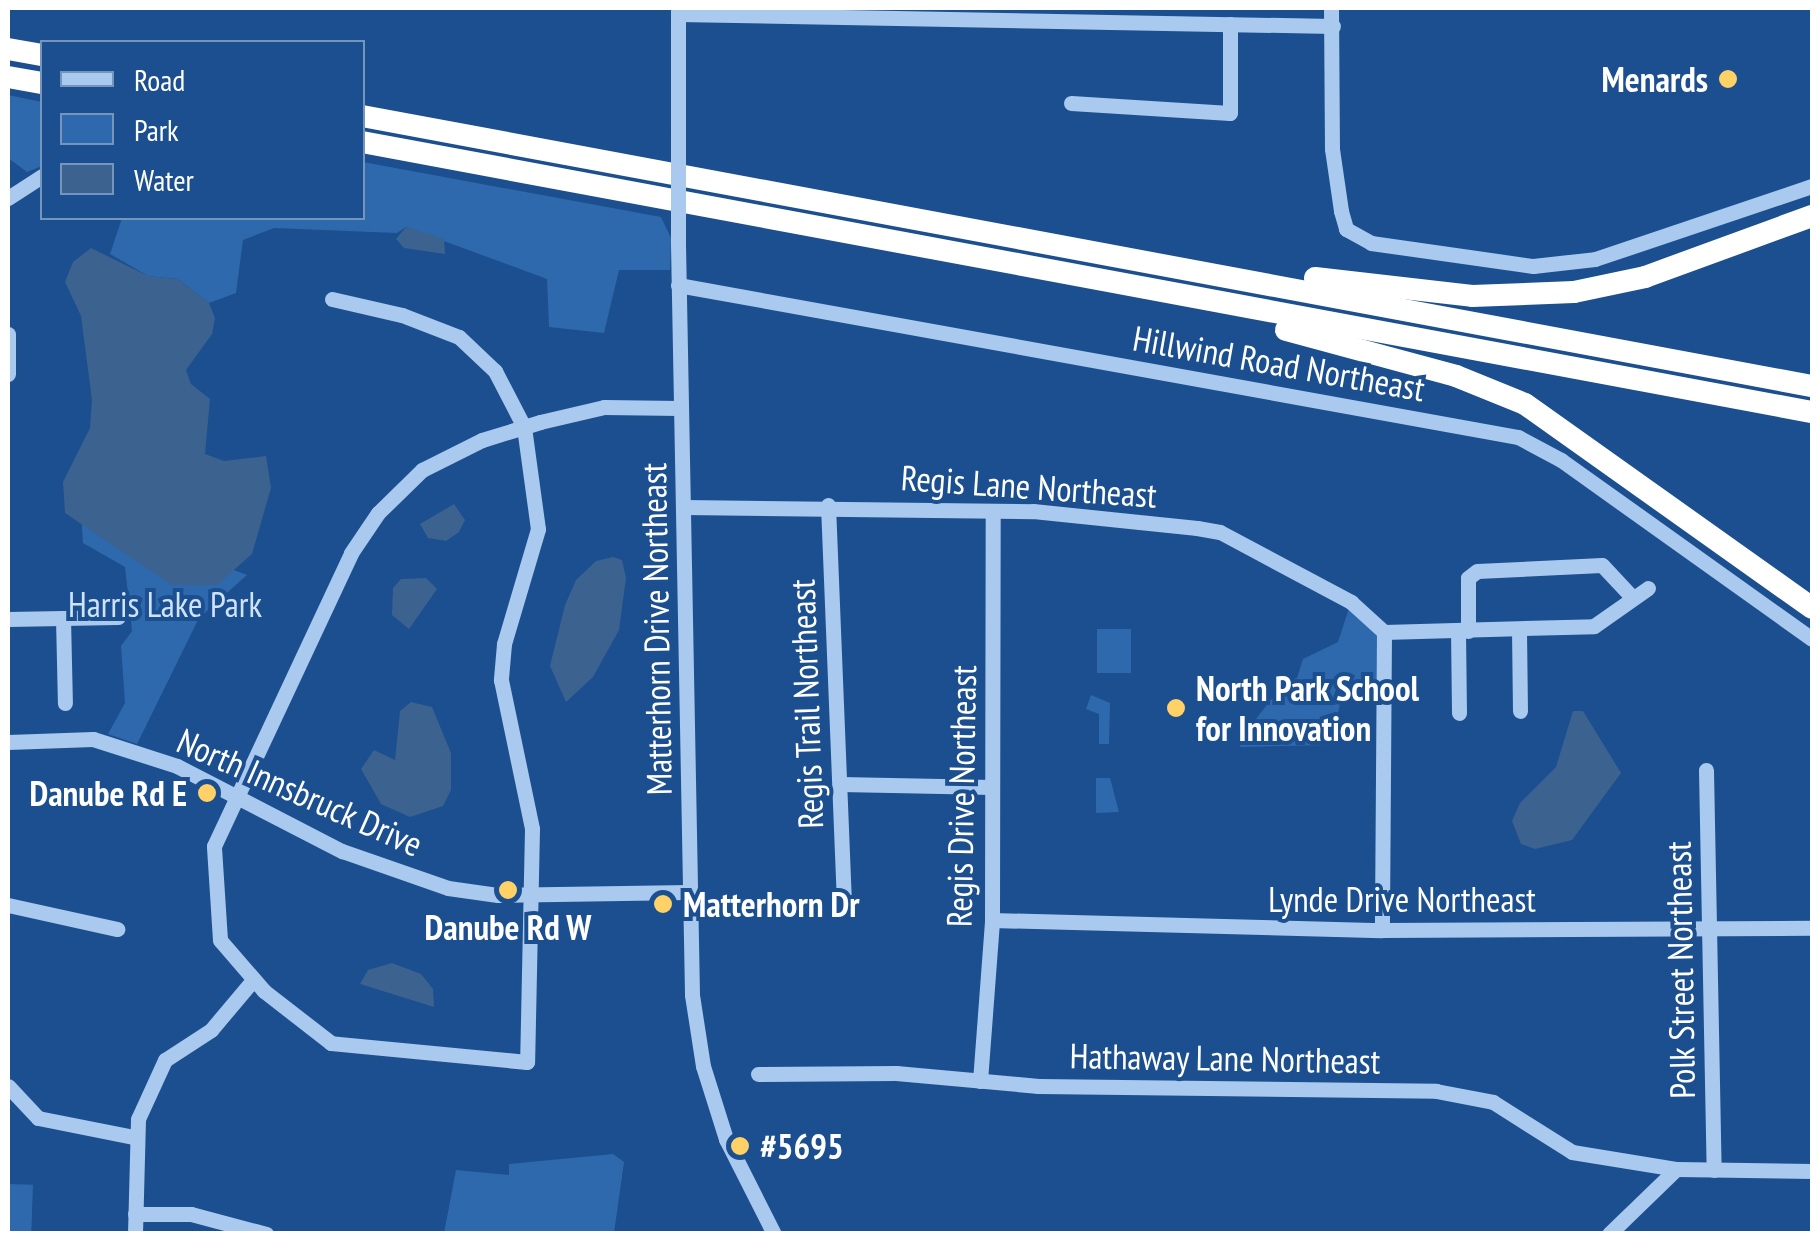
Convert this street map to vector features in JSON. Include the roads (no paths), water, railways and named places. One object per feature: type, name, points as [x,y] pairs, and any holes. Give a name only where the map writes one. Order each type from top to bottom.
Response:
[{"type":"highway","points":[[8,49],[40,55]]},
{"type":"highway","points":[[8,76],[40,83]]},
{"type":"highway","points":[[365,117],[1812,384]]},
{"type":"highway","points":[[365,143],[1812,412]]},
{"type":"highway","points":[[902,216],[1350,283],[1524,296],[1624,283],[1812,216]]},
{"type":"highway","points":[[1213,303],[1260,323],[1456,376],[1525,404],[1812,608]]},
{"type":"street","points":[[1332,8],[1332,149],[1346,229],[1371,243],[1434,257],[1533,266],[1595,259],[1812,186]]},
{"type":"street","points":[[678,11],[1334,26]]},
{"type":"street","name":"Matterhorn Drive Northeast","points":[[678,11],[678,285],[692,995],[703,1066],[726,1139],[774,1234]]},
{"type":"street","points":[[1071,104],[1230,113],[1230,24]]},
{"type":"street","points":[[8,198],[40,177]]},
{"type":"street","name":"Hillwind Road Northeast","points":[[678,285],[1518,438],[1561,460],[1812,639]]},
{"type":"street","points":[[332,300],[402,315],[458,337],[495,371],[524,427],[538,528],[504,644],[501,680],[506,720],[524,772],[531,893],[526,1062],[332,1043],[253,980],[220,940],[214,846],[234,793],[352,553],[378,513],[422,470],[524,427],[604,407],[680,408]]},
{"type":"street","points":[[8,334],[8,374]]},
{"type":"street","name":"Regis Lane Northeast","points":[[684,507],[828,505],[1085,514],[1220,532],[1351,602],[1384,632]]},
{"type":"street","name":"Regis Trail Northeast","points":[[828,505],[844,900]]},
{"type":"street","name":"Regis Drive Northeast","points":[[980,1081],[992,920],[993,511]]},
{"type":"street","points":[[1459,713],[1468,578],[1477,572],[1602,566],[1633,598]]},
{"type":"street","points":[[1382,930],[1384,632],[1605,624],[1648,588]]},
{"type":"street","points":[[63,618],[65,703]]},
{"type":"street","points":[[8,619],[118,618]]},
{"type":"street","points":[[1519,630],[1520,711]]},
{"type":"street","name":"North Innsbruck Drive","points":[[8,742],[93,739],[234,793],[401,875],[448,888],[531,893],[689,892]]},
{"type":"street","name":"Polk Street Northeast","points":[[1706,770],[1714,1170]]},
{"type":"street","points":[[840,784],[992,787]]},
{"type":"street","points":[[8,905],[116,929]]},
{"type":"street","name":"Lynde Drive Northeast","points":[[992,920],[1382,930],[1812,928]]},
{"type":"street","points":[[136,1234],[134,1137],[166,1060],[211,1030],[253,980]]},
{"type":"street","name":"Hathaway Lane Northeast","points":[[758,1074],[1436,1091],[1493,1102],[1572,1152],[1676,1169],[1812,1172]]},
{"type":"street","points":[[8,1086],[38,1118],[134,1137]]},
{"type":"street","points":[[1608,1234],[1676,1169]]},
{"type":"street","points":[[135,1214],[191,1214],[266,1234]]},
{"type":"water","points":[[406,227],[444,239],[445,254],[404,248],[396,239]]},
{"type":"water","points":[[91,248],[148,276],[178,279],[209,303],[215,318],[212,334],[186,370],[191,384],[210,399],[205,454],[224,461],[266,456],[271,488],[252,554],[217,585],[172,585],[65,513],[63,482],[90,428],[92,400],[81,316],[65,282],[73,262]]},
{"type":"water","points":[[454,504],[465,520],[459,532],[446,541],[428,538],[420,524]]},
{"type":"water","points":[[613,557],[622,560],[626,578],[619,630],[593,677],[566,702],[550,666],[565,605],[576,580],[596,561]]},
{"type":"water","points":[[426,578],[437,589],[409,629],[392,615],[393,588],[401,579]]},
{"type":"water","points":[[411,702],[432,707],[451,753],[451,790],[443,806],[410,817],[381,804],[361,769],[374,750],[395,760],[400,711]]},
{"type":"water","points":[[1573,711],[1583,711],[1621,773],[1572,840],[1535,849],[1521,844],[1512,821],[1520,803],[1556,767]]},
{"type":"water","points":[[392,963],[421,974],[433,989],[434,1007],[360,984],[368,970]]},
{"type":"place","name":"Menards","points":[[1728,79]]},
{"type":"place","name":"North Park School for Innovation","points":[[1176,708]]},
{"type":"place","name":"Danube Rd E","points":[[207,793]]},
{"type":"place","name":"Danube Rd W","points":[[508,890]]},
{"type":"place","name":"Matterhorn Dr","points":[[663,904]]},
{"type":"place","name":"#5695","points":[[740,1146]]},
{"type":"park label","name":"Harris Lake Park","points":[[165,604]]}]
